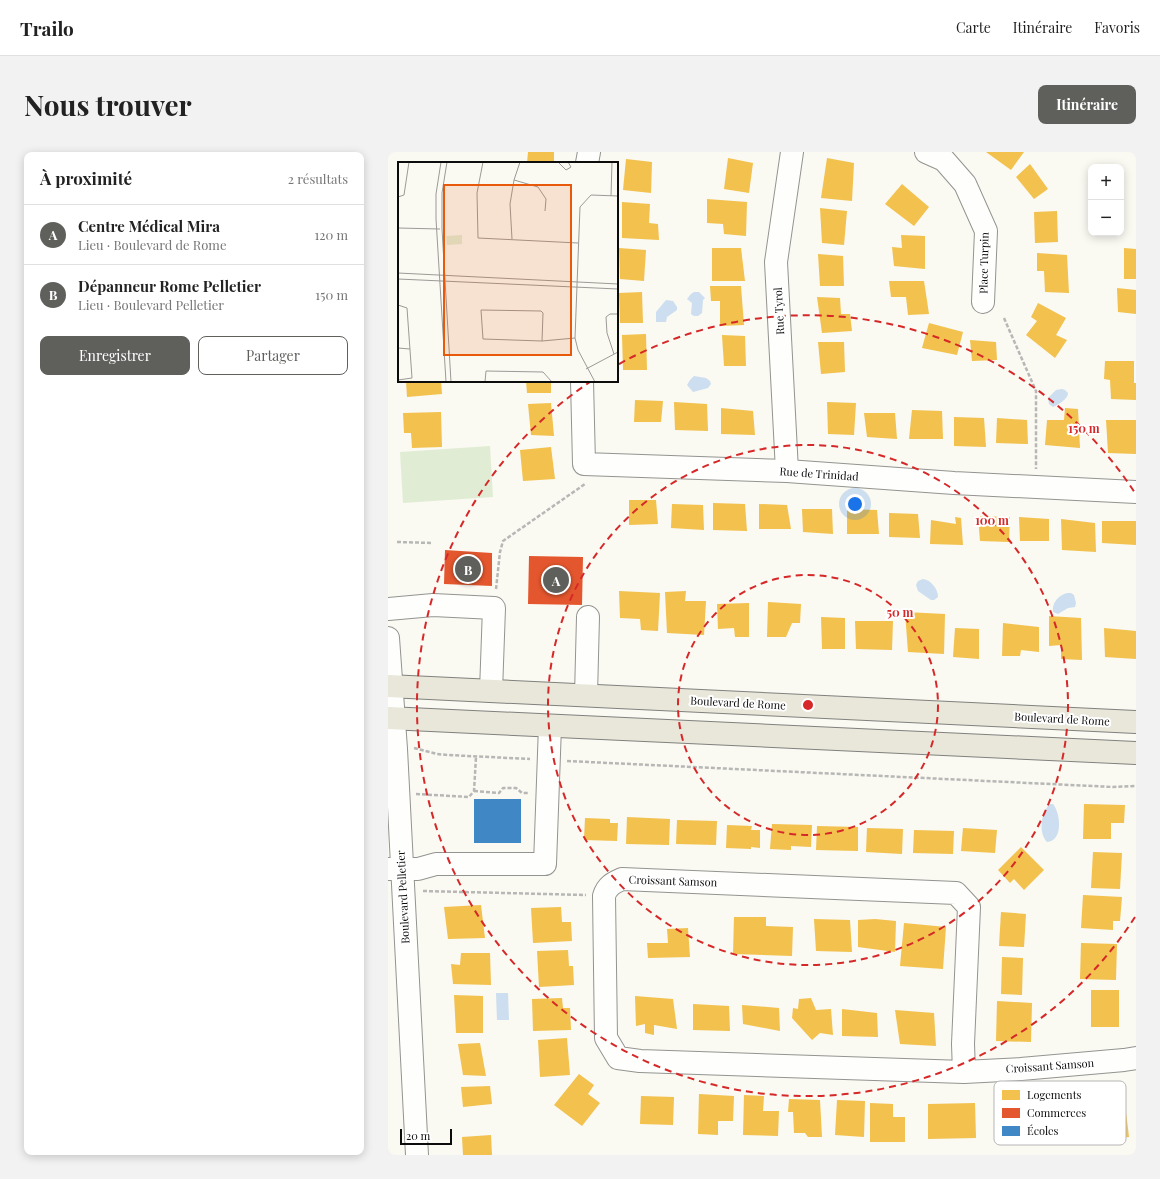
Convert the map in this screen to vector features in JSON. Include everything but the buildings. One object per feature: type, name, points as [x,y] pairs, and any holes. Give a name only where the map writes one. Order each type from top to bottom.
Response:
[{"type":"main road","name":"Boulevard de Rome","points":[[390,686],[1136,722]]},
{"type":"main road","points":[[391,718],[1136,753]]},
{"type":"street","points":[[587,162],[589,152]]},
{"type":"street","name":"Rue Tyrol","points":[[787,471],[776,262],[792,152]]},
{"type":"street","name":"Place Turpin","points":[[926,152],[944,160],[965,184],[986,231],[983,302]]},
{"type":"street","points":[[582,382],[584,464]]},
{"type":"street","name":"Rue de Trinidad","points":[[584,464],[787,471],[954,483],[1136,492]]},
{"type":"street","points":[[388,609],[433,605],[494,608],[491,691]]},
{"type":"street","points":[[586,695],[588,617]]},
{"type":"street","name":"Boulevard Pelletier","points":[[388,638],[395,869],[417,1155]]},
{"type":"street","points":[[395,869],[418,869],[436,864],[545,864],[550,726]]},
{"type":"street","name":"Croissant Samson","points":[[964,1072],[963,1044],[969,907],[956,893],[622,879],[612,883],[606,890],[604,896],[606,1038],[618,1058],[640,1062],[964,1072],[1037,1068],[1136,1058]]},
{"type":"path","points":[[1004,318],[1036,391],[1035,474]]},
{"type":"path","points":[[494,608],[500,552],[503,541],[587,482],[584,464]]},
{"type":"path","points":[[398,542],[433,542]]},
{"type":"path","points":[[411,748],[437,754],[536,759]]},
{"type":"path","points":[[414,794],[469,797],[474,791],[476,756]]},
{"type":"path","points":[[566,761],[1114,787],[1136,786]]},
{"type":"path","points":[[474,791],[499,793],[503,788],[516,788],[522,793],[533,793]]},
{"type":"path","points":[[419,891],[588,895]]},
{"type":"green space","points":[[490,446],[493,497],[403,503],[400,452]]},
{"type":"water","points":[[694,292],[699,292],[705,298],[703,300],[702,313],[698,316],[691,314],[692,303],[687,299]]},
{"type":"water","points":[[666,300],[673,301],[677,307],[677,310],[667,317],[666,322],[656,322],[656,312]]},
{"type":"water","points":[[694,376],[706,378],[711,384],[708,388],[693,392],[687,385]]},
{"type":"water","points":[[1062,389],[1068,393],[1068,395],[1062,402],[1053,407],[1049,404],[1048,398],[1056,390]]},
{"type":"water","points":[[923,579],[929,581],[935,588],[938,597],[934,600],[931,600],[918,591],[916,585],[918,581]]},
{"type":"water","points":[[1067,593],[1074,595],[1076,603],[1075,607],[1068,608],[1058,614],[1053,612],[1056,600]]},
{"type":"water","points":[[1050,804],[1053,804],[1056,808],[1059,826],[1056,837],[1047,842],[1042,833],[1042,823],[1044,812]]},
{"type":"water","points":[[496,993],[508,993],[509,1020],[497,1020]]},
{"type":"place","name":"Dépanneur Rome Pelletier","points":[[468,569]]},
{"type":"place","name":"Centre Médical Mira","points":[[556,580]]}]
